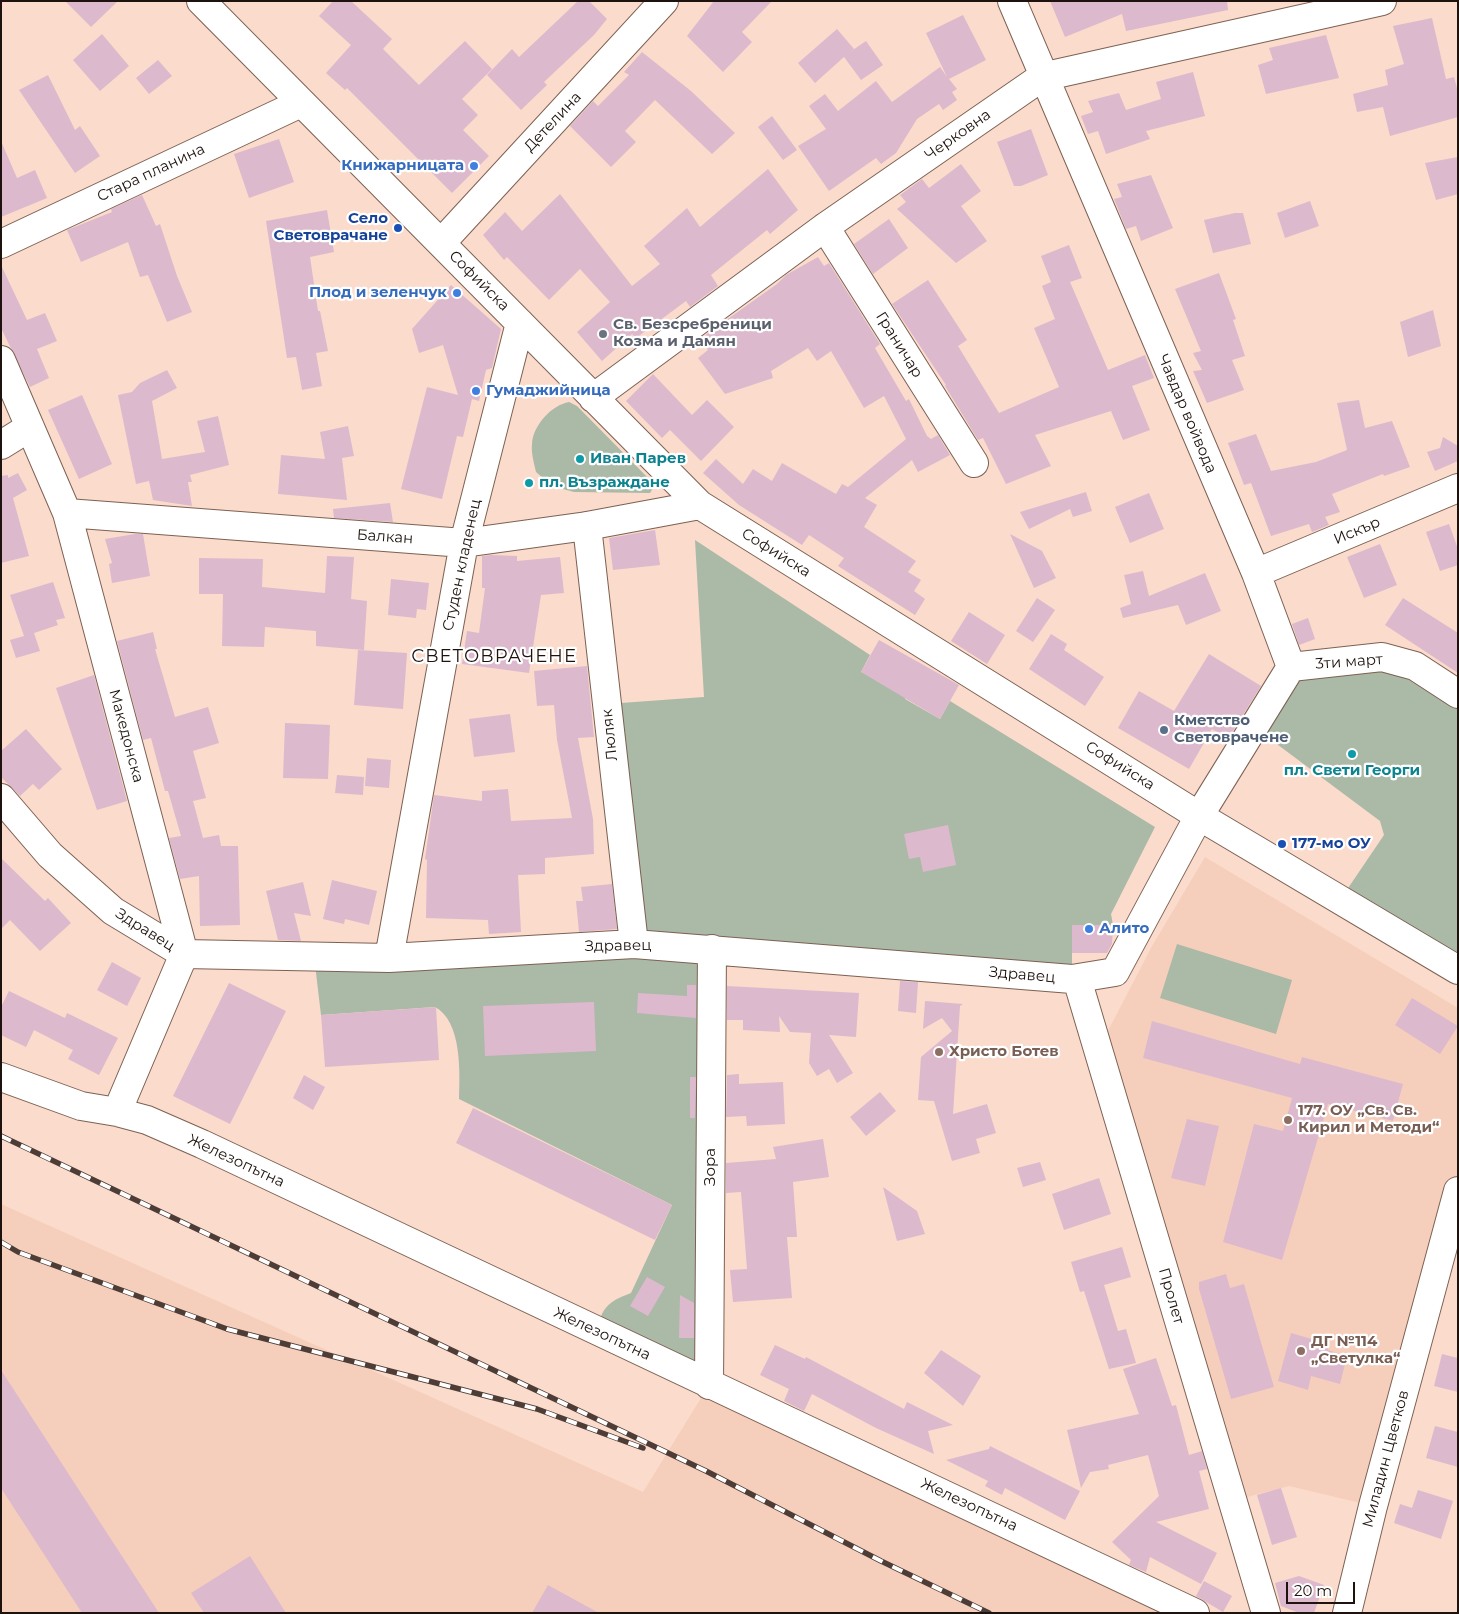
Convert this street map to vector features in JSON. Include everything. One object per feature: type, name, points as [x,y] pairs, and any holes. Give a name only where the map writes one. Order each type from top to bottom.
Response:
[{"type":"street","name":"Софийска","points":[[201,1],[700,505],[1198,816],[1458,970]]},
{"type":"street","name":"Детелина","points":[[441,243],[664,1]]},
{"type":"street","name":"Чавдар войвода","points":[[1012,1],[1042,76],[1256,573],[1291,667]]},
{"type":"street","name":"Черковна","points":[[593,398],[825,227],[1042,76],[1382,1]]},
{"type":"street","name":"Стара планина","points":[[1,244],[301,103]]},
{"type":"street","name":"Граничар","points":[[825,227],[974,463]]},
{"type":"street","name":"Студен кладенец","points":[[389,958],[464,543],[520,323]]},
{"type":"street","name":"Македонска","points":[[1,360],[67,513],[184,954]]},
{"type":"street","points":[[1,445],[30,427]]},
{"type":"street","name":"Искър","points":[[1256,573],[1458,488]]},
{"type":"street","name":"Балкан","points":[[67,513],[464,543],[587,526],[700,505]]},
{"type":"street","name":"Люляк","points":[[587,526],[634,944]]},
{"type":"street","name":"3ти март","points":[[1291,667],[1382,657],[1415,666],[1458,694]]},
{"type":"street","points":[[1198,816],[1291,667]]},
{"type":"street","name":"Здравец","points":[[1,798],[50,855],[113,911],[184,954],[389,958],[634,944],[1077,979],[1115,972],[1198,816]]},
{"type":"street","name":"Зора","points":[[710,1385],[712,949]]},
{"type":"street","points":[[117,1112],[184,954]]},
{"type":"street","name":"Пролет","points":[[1077,979],[1266,1613]]},
{"type":"street","name":"Железопътна","points":[[1,1077],[81,1106],[117,1112],[146,1120],[202,1144],[710,1385],[884,1464],[1195,1613]]},
{"type":"street","name":"Миладин Цветков","points":[[1347,1613],[1372,1506],[1458,1191]]},
{"type":"shaded area","name":"177. ОУ „Св. Св. Кирил и Методи“","points":[[1205,857],[1458,1008],[1458,1191],[1373,1506],[1289,1486],[1232,1501],[1098,1050],[1152,946]]},
{"type":"shaded area","points":[[1,1204],[643,1492],[709,1385],[1195,1613],[1,1613]]},
{"type":"green space","points":[[569,402],[577,406],[655,485],[650,493],[574,492],[552,486],[536,472],[532,447],[536,430],[544,417],[556,407]]},
{"type":"green space","points":[[695,540],[870,655],[861,672],[914,683],[905,699],[940,719],[950,701],[1155,827],[1111,914],[1113,925],[1072,925],[1072,979],[712,949],[709,1385],[596,1331],[607,1306],[616,1299],[631,1293],[672,1205],[459,1099],[459,1062],[455,1035],[444,1014],[435,1007],[321,1015],[314,956],[634,944],[607,704],[704,697]]},
{"type":"green space","name":"пл. Свети Георги","points":[[1382,657],[1458,694],[1458,970],[1340,900],[1384,835],[1380,821],[1254,727],[1291,667]]},
{"type":"green space","points":[[1177,944],[1292,980],[1276,1034],[1160,998]]},
{"type":"building","points":[[65,1],[118,1],[91,27]]},
{"type":"building","points":[[333,1],[351,1],[392,39],[383,49],[419,85],[465,41],[492,69],[462,99],[478,115],[463,130],[489,156],[452,193],[347,88],[345,90],[326,73],[351,45],[319,16]]},
{"type":"building","points":[[578,1],[589,1],[607,19],[594,35],[544,82],[547,85],[521,110],[487,75],[512,49],[519,57]]},
{"type":"building","points":[[714,1],[772,1],[742,32],[752,42],[723,72],[687,36]]},
{"type":"building","points":[[1050,1],[1227,1],[1228,10],[1126,31],[1122,14],[1065,37]]},
{"type":"building","points":[[963,15],[986,60],[949,79],[957,89],[952,92],[957,100],[943,110],[939,104],[917,119],[896,153],[881,164],[876,158],[829,191],[798,146],[826,129],[809,106],[825,94],[838,111],[876,81],[892,102],[940,67],[947,77],[926,33]]},
{"type":"building","points":[[1432,18],[1446,79],[1454,77],[1458,92],[1458,117],[1390,136],[1383,107],[1357,112],[1353,94],[1388,85],[1385,70],[1404,64],[1393,26]]},
{"type":"building","points":[[837,29],[854,49],[850,52],[866,41],[883,65],[861,80],[844,57],[815,83],[798,63]]},
{"type":"building","points":[[102,34],[129,66],[100,91],[73,60]]},
{"type":"building","points":[[1326,35],[1339,78],[1266,94],[1258,65],[1273,60],[1269,48]]},
{"type":"building","points":[[642,52],[691,91],[735,133],[712,154],[655,100],[625,131],[636,142],[611,167],[570,126],[593,101],[598,106],[629,75],[624,72]]},
{"type":"building","points":[[158,60],[172,76],[149,94],[136,78]]},
{"type":"building","points":[[1193,72],[1205,116],[1146,131],[1150,139],[1106,154],[1098,131],[1088,134],[1081,116],[1093,112],[1088,101],[1119,93],[1126,110],[1161,99],[1156,82]]},
{"type":"building","points":[[48,75],[75,130],[80,126],[100,156],[75,173],[19,90]]},
{"type":"building","points":[[772,116],[797,150],[783,160],[758,127]]},
{"type":"building","points":[[1031,129],[1048,175],[1021,186],[1014,186],[997,142]]},
{"type":"building","points":[[279,139],[294,182],[249,198],[234,154]]},
{"type":"building","points":[[1,141],[17,178],[35,170],[47,198],[1,217]]},
{"type":"building","points":[[1458,157],[1458,194],[1436,200],[1425,163]]},
{"type":"building","points":[[961,164],[981,191],[961,206],[987,241],[956,263],[897,209],[906,202],[900,195],[922,179],[929,188]]},
{"type":"building","points":[[768,169],[798,210],[770,234],[767,230],[711,275],[718,286],[690,307],[686,301],[636,338],[632,334],[602,361],[577,332],[610,302],[580,269],[549,300],[507,257],[504,260],[483,235],[505,212],[522,231],[560,194],[632,286],[660,264],[644,246],[687,208],[700,227]]},
{"type":"building","points":[[1151,175],[1173,228],[1141,241],[1136,226],[1126,229],[1114,199],[1122,197],[1117,184]]},
{"type":"building","points":[[142,195],[156,226],[160,224],[177,276],[192,312],[167,322],[148,275],[140,277],[128,242],[81,262],[67,230],[112,212],[111,209]]},
{"type":"building","points":[[1310,201],[1319,226],[1285,238],[1277,213]]},
{"type":"building","points":[[327,210],[334,252],[310,257],[318,311],[320,311],[328,351],[316,353],[322,386],[302,390],[296,357],[287,358],[266,221]]},
{"type":"building","points":[[1243,213],[1251,244],[1213,253],[1204,220]]},
{"type":"building","points":[[889,219],[908,248],[873,274],[854,244]]},
{"type":"building","points":[[1069,245],[1082,278],[1070,282],[1108,370],[1145,355],[1154,378],[1132,386],[1150,430],[1123,440],[1111,411],[1035,435],[1051,466],[1006,484],[983,438],[978,440],[946,385],[892,304],[928,280],[967,340],[958,346],[999,413],[1059,387],[1034,328],[1055,319],[1042,286],[1051,282],[1041,256]]},
{"type":"building","points":[[818,257],[824,266],[829,263],[880,344],[875,348],[906,401],[909,399],[927,436],[931,439],[938,435],[950,455],[918,472],[912,460],[865,498],[877,505],[864,527],[916,561],[908,572],[921,580],[914,591],[925,599],[915,615],[838,566],[844,558],[809,535],[802,545],[739,505],[703,473],[716,459],[743,484],[753,469],[772,481],[782,463],[836,494],[842,484],[848,487],[906,439],[884,396],[864,408],[831,351],[817,361],[808,348],[771,371],[773,378],[725,394],[698,358],[708,350],[700,340],[708,333],[777,284],[786,275]]},
{"type":"building","points":[[1,265],[27,320],[45,313],[57,341],[37,349],[49,378],[30,387],[1,328]]},
{"type":"building","points":[[1219,273],[1236,319],[1233,320],[1245,356],[1232,360],[1244,390],[1207,403],[1193,371],[1202,370],[1193,353],[1201,351],[1175,289]]},
{"type":"building","points":[[451,285],[501,329],[492,368],[486,370],[479,401],[472,399],[463,437],[457,436],[442,499],[401,489],[427,387],[458,395],[443,345],[419,353],[412,329]]},
{"type":"building","points":[[1433,310],[1441,346],[1408,357],[1400,322]]},
{"type":"building","points":[[167,370],[177,388],[152,401],[162,459],[205,452],[197,421],[218,416],[229,465],[190,475],[192,482],[188,482],[192,506],[153,500],[149,481],[136,484],[118,395],[132,392],[140,383]]},
{"type":"building","points":[[653,374],[692,415],[707,400],[734,427],[701,461],[670,430],[662,438],[626,401]]},
{"type":"building","points":[[82,395],[112,464],[79,479],[48,410]]},
{"type":"building","points":[[1359,400],[1365,428],[1392,421],[1410,467],[1384,476],[1383,474],[1332,494],[1340,512],[1325,517],[1329,525],[1312,532],[1309,524],[1271,536],[1251,483],[1244,485],[1228,443],[1256,434],[1271,471],[1316,462],[1347,450],[1337,403]]},
{"type":"building","points":[[348,426],[354,456],[342,458],[347,500],[278,494],[281,455],[325,459],[320,432]]},
{"type":"building","points":[[1443,437],[1458,446],[1458,461],[1435,471],[1427,452],[1440,448]]},
{"type":"building","points":[[18,473],[27,490],[13,498],[29,556],[1,563],[1,476],[8,475],[8,478]]},
{"type":"building","points":[[1086,492],[1092,511],[1073,517],[1070,509],[1029,529],[1020,512]]},
{"type":"building","points":[[1149,493],[1164,529],[1130,543],[1115,507]]},
{"type":"building","points":[[390,503],[393,522],[334,518],[333,509]]},
{"type":"building","points":[[1449,524],[1458,549],[1458,565],[1440,571],[1426,532]]},
{"type":"building","points":[[655,530],[660,565],[613,570],[609,538]]},
{"type":"building","points":[[143,534],[150,576],[112,583],[109,564],[112,563],[105,539]]},
{"type":"building","points":[[1010,534],[1042,551],[1056,578],[1034,588]]},
{"type":"building","points":[[1380,544],[1397,585],[1364,598],[1347,557]]},
{"type":"building","points":[[327,556],[354,557],[351,599],[367,601],[364,650],[316,646],[316,631],[265,627],[264,647],[222,646],[223,594],[199,594],[199,558],[263,559],[262,587],[325,593]]},
{"type":"building","points":[[482,556],[517,556],[517,561],[560,557],[564,593],[541,595],[529,673],[462,664],[467,631],[479,633],[485,588],[482,588]]},
{"type":"building","points":[[1143,571],[1149,596],[1205,573],[1221,611],[1186,625],[1178,605],[1123,618],[1120,608],[1131,604],[1124,575]]},
{"type":"building","points":[[391,579],[429,583],[426,610],[417,609],[416,618],[388,615]]},
{"type":"building","points":[[53,582],[65,618],[56,620],[58,625],[34,633],[40,651],[16,658],[10,640],[24,636],[10,595]]},
{"type":"building","points":[[1037,598],[1055,610],[1033,642],[1016,631]]},
{"type":"building","points":[[1403,598],[1458,633],[1458,673],[1385,625]]},
{"type":"building","points":[[969,612],[1005,635],[987,664],[951,641]]},
{"type":"building","points":[[1308,618],[1315,639],[1299,645],[1292,624]]},
{"type":"building","points":[[153,632],[157,649],[155,649],[175,717],[208,707],[219,743],[193,751],[206,798],[193,801],[203,838],[219,835],[221,846],[238,846],[240,925],[200,926],[199,876],[180,879],[169,838],[181,836],[168,791],[165,791],[151,738],[143,740],[117,641]]},
{"type":"building","points":[[1051,634],[1067,644],[1064,650],[1104,677],[1085,706],[1029,669]]},
{"type":"building","points":[[879,640],[959,685],[940,719],[861,672]]},
{"type":"building","points":[[358,650],[407,653],[403,709],[354,705]]},
{"type":"building","points":[[1209,654],[1261,686],[1228,739],[1212,729],[1189,769],[1118,728],[1139,691],[1174,711]]},
{"type":"building","points":[[587,666],[594,737],[578,738],[593,819],[594,854],[545,858],[545,874],[518,875],[521,932],[489,934],[488,920],[426,918],[427,860],[425,859],[434,795],[482,801],[482,791],[508,789],[511,821],[572,818],[557,740],[554,705],[537,706],[534,671]]},
{"type":"building","points":[[94,675],[127,801],[97,810],[56,688]]},
{"type":"building","points":[[510,714],[515,752],[474,757],[469,719]]},
{"type":"building","points":[[285,723],[330,725],[328,779],[283,778]]},
{"type":"building","points":[[26,729],[62,769],[39,790],[33,784],[20,796],[1,777],[1,751]]},
{"type":"building","points":[[367,758],[391,760],[389,788],[365,786]]},
{"type":"building","points":[[337,775],[364,777],[363,795],[335,793]]},
{"type":"building","points":[[948,825],[956,865],[923,872],[920,857],[909,859],[904,834]]},
{"type":"building","points":[[1,858],[45,901],[48,898],[71,923],[40,951],[10,920],[1,929]]},
{"type":"building","points":[[332,880],[377,891],[369,925],[345,919],[344,924],[323,919]]},
{"type":"building","points":[[303,882],[311,916],[294,913],[301,941],[278,940],[266,891]]},
{"type":"building","points":[[612,884],[617,929],[579,932],[576,901],[583,901],[581,887]]},
{"type":"building","points":[[1072,925],[1113,925],[1112,944],[1107,953],[1072,953]]},
{"type":"building","points":[[112,962],[141,978],[127,1006],[97,990]]},
{"type":"building","points":[[900,981],[918,982],[916,1013],[898,1011]]},
{"type":"building","points":[[229,983],[286,1011],[230,1124],[173,1096]]},
{"type":"building","points":[[687,985],[696,985],[696,1018],[637,1013],[638,993],[687,996]]},
{"type":"building","points":[[727,986],[859,993],[856,1037],[829,1035],[853,1073],[837,1083],[829,1069],[817,1076],[809,1063],[811,1033],[790,1032],[779,1016],[780,1032],[743,1030],[743,1020],[727,1020]]},
{"type":"building","points":[[9,991],[65,1018],[67,1013],[118,1038],[99,1075],[68,1059],[73,1050],[34,1030],[26,1047],[1,1035],[1,1007]]},
{"type":"building","points":[[1412,998],[1458,1026],[1440,1054],[1395,1025]]},
{"type":"building","points":[[925,1001],[963,1004],[960,1006],[953,1114],[987,1104],[996,1133],[976,1139],[980,1153],[952,1161],[934,1101],[918,1100],[921,1057],[952,1031],[942,1018],[923,1029]]},
{"type":"building","points":[[594,1002],[596,1051],[485,1056],[483,1006]]},
{"type":"building","points":[[436,1007],[439,1060],[325,1067],[321,1015]]},
{"type":"building","points":[[1152,1021],[1300,1064],[1302,1057],[1403,1084],[1393,1121],[1328,1104],[1282,1260],[1223,1242],[1254,1124],[1283,1131],[1292,1098],[1143,1058]]},
{"type":"building","points":[[739,1074],[739,1084],[783,1082],[785,1124],[747,1126],[746,1116],[726,1117],[727,1075]]},
{"type":"building","points":[[304,1075],[325,1087],[313,1110],[293,1098]]},
{"type":"building","points":[[690,1077],[696,1077],[695,1118],[690,1118]]},
{"type":"building","points":[[880,1092],[896,1111],[866,1136],[850,1117]]},
{"type":"building","points":[[473,1108],[672,1205],[655,1240],[456,1143]]},
{"type":"building","points":[[1187,1119],[1219,1126],[1205,1186],[1171,1178]]},
{"type":"building","points":[[823,1139],[829,1177],[793,1182],[797,1237],[787,1237],[792,1298],[733,1302],[730,1270],[747,1269],[741,1192],[726,1193],[726,1163],[776,1159],[773,1147]]},
{"type":"building","points":[[1040,1162],[1046,1180],[1023,1187],[1017,1168]]},
{"type":"building","points":[[1099,1178],[1111,1214],[1064,1230],[1052,1194]]},
{"type":"building","points":[[883,1187],[917,1211],[925,1234],[897,1241]]},
{"type":"building","points":[[1122,1247],[1131,1277],[1104,1285],[1118,1331],[1126,1329],[1136,1363],[1109,1369],[1084,1291],[1080,1292],[1071,1262]]},
{"type":"building","points":[[1226,1274],[1230,1288],[1244,1284],[1274,1387],[1231,1399],[1199,1289],[1199,1282]]},
{"type":"building","points":[[647,1277],[665,1287],[648,1316],[630,1306]]},
{"type":"building","points":[[680,1295],[694,1303],[694,1338],[679,1338]]},
{"type":"building","points":[[1291,1333],[1329,1344],[1328,1350],[1347,1356],[1340,1384],[1311,1376],[1308,1390],[1278,1381]]},
{"type":"building","points":[[775,1345],[805,1359],[806,1357],[904,1409],[907,1402],[953,1425],[928,1431],[934,1454],[876,1428],[812,1394],[804,1411],[784,1401],[789,1389],[760,1375]]},
{"type":"building","points":[[941,1350],[981,1376],[963,1406],[924,1373]]},
{"type":"building","points":[[1442,1354],[1458,1358],[1458,1392],[1434,1386]]},
{"type":"building","points":[[1156,1358],[1172,1406],[1176,1405],[1189,1455],[1202,1451],[1207,1469],[1199,1471],[1209,1509],[1156,1522],[1217,1553],[1201,1584],[1150,1557],[1146,1572],[1129,1565],[1131,1560],[1112,1542],[1159,1496],[1148,1455],[1108,1465],[1109,1469],[1090,1472],[1081,1488],[1067,1430],[1139,1414],[1123,1369]]},
{"type":"building","points":[[1,1370],[159,1613],[82,1613],[1,1488]]},
{"type":"building","points":[[1435,1426],[1458,1432],[1458,1467],[1426,1458]]},
{"type":"building","points":[[990,1446],[1080,1491],[1065,1520],[1005,1488],[1002,1495],[985,1486],[988,1481],[946,1460],[989,1449]]},
{"type":"building","points":[[1281,1488],[1297,1537],[1272,1545],[1257,1495]]},
{"type":"building","points":[[1418,1490],[1453,1501],[1441,1539],[1394,1523],[1400,1504],[1412,1508]]},
{"type":"building","points":[[250,1556],[286,1613],[204,1613],[191,1593]]},
{"type":"building","points":[[1299,1576],[1324,1585],[1314,1613],[1299,1613],[1281,1606],[1275,1583]]},
{"type":"building","points":[[1204,1581],[1232,1596],[1223,1612],[1196,1596]]},
{"type":"building","points":[[548,1585],[599,1613],[532,1613]]},
{"type":"railway","points":[[1,1136],[706,1471],[881,1561],[989,1613]]},
{"type":"railway","points":[[1,1242],[18,1252],[227,1329],[537,1409],[643,1448]]},
{"type":"place","name":"Книжарницата","points":[[474,166]]},
{"type":"place","name":"Село Световрачане","points":[[398,228]]},
{"type":"place","name":"Плод и зеленчук","points":[[457,293]]},
{"type":"place","name":"Св. Безсребреници Козма и Дамян","points":[[603,334]]},
{"type":"place","name":"Гумаджийница","points":[[476,391]]},
{"type":"place","name":"Иван Парев","points":[[580,459]]},
{"type":"place","name":"пл. Възраждане","points":[[529,483]]},
{"type":"place","name":"Кметство Световрачене","points":[[1164,730]]},
{"type":"place","name":"пл. Свети Георги","points":[[1352,754]]},
{"type":"place","name":"177-мо ОУ","points":[[1282,844]]},
{"type":"place","name":"Алито","points":[[1089,929]]},
{"type":"place","name":"Христо Ботев","points":[[939,1052]]},
{"type":"place","name":"177. ОУ „Св. Св. Кирил и Методи“","points":[[1288,1120]]},
{"type":"place","name":"ДГ №114 „Светулка“","points":[[1301,1351]]},
{"type":"district","name":"СВЕТОВРАЧЕНЕ","points":[[494,657]]}]
